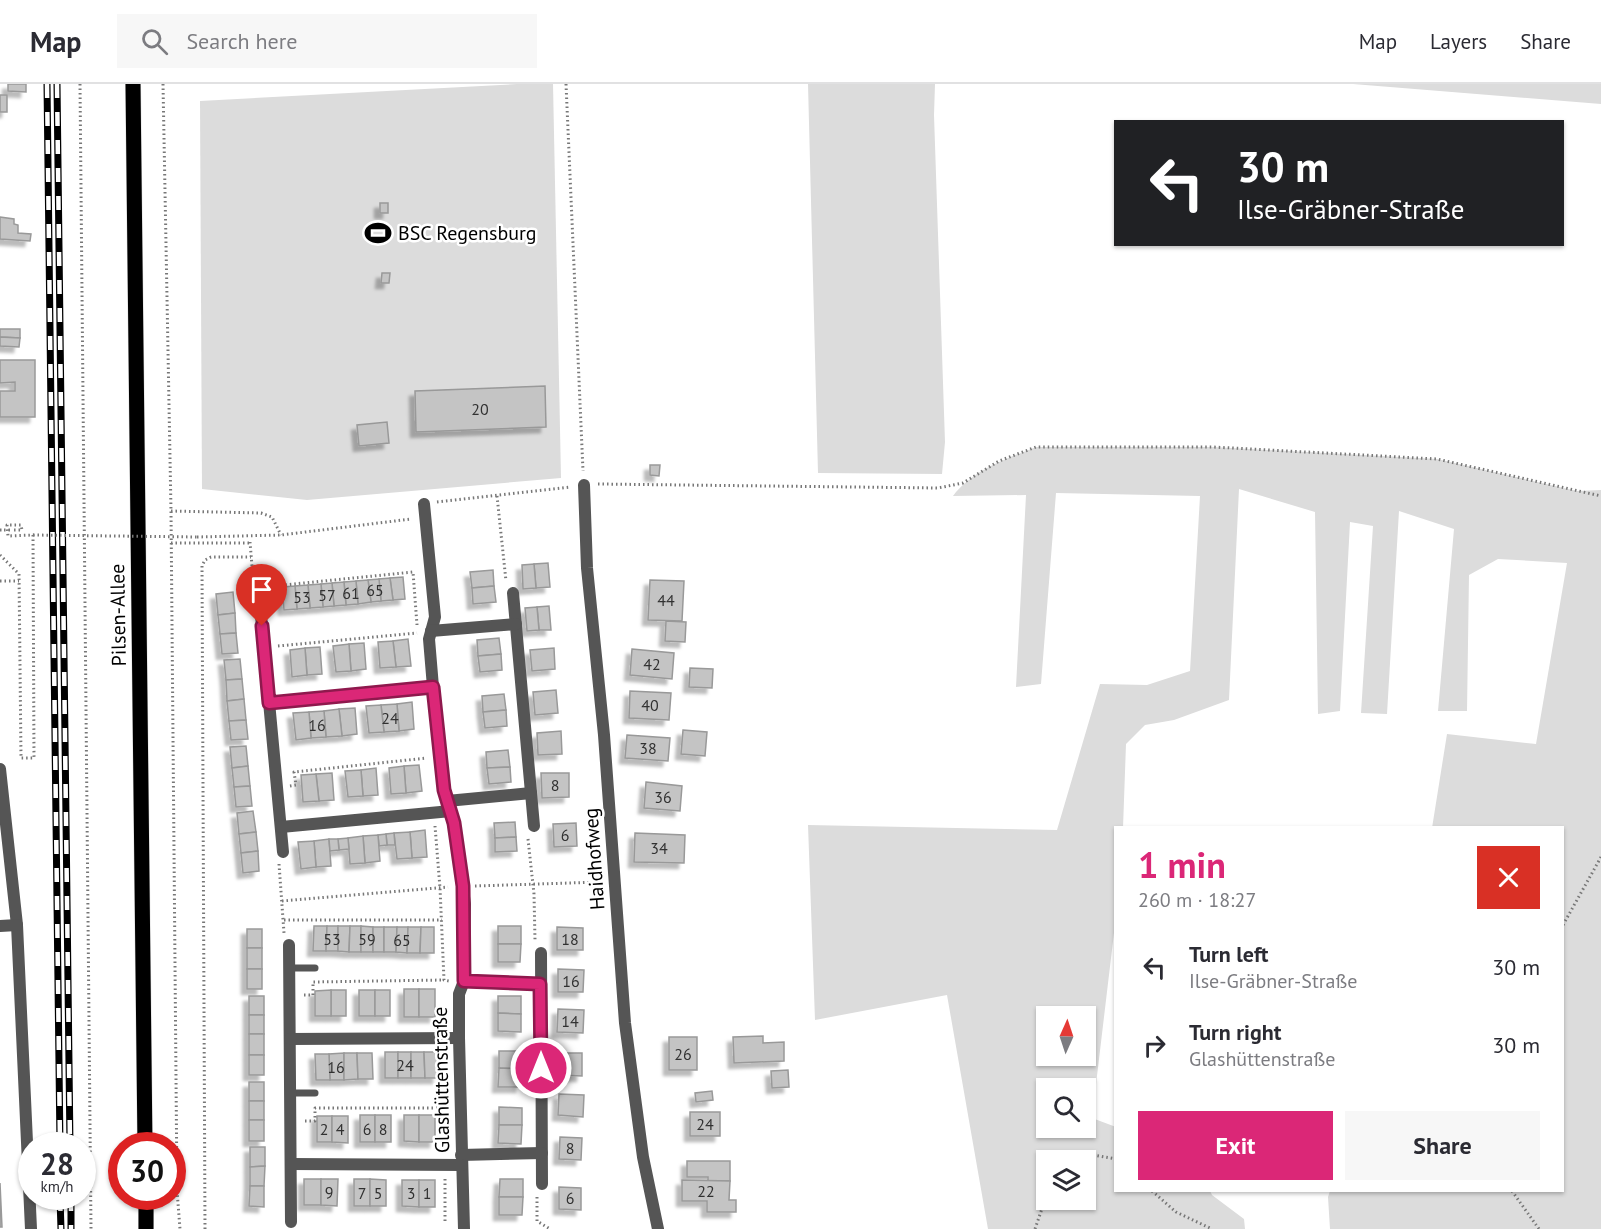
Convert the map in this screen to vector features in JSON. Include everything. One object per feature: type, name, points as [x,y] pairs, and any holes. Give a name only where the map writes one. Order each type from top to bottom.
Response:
[{"type":"main road","name":"Pilsen-Allee","points":[[133,84],[145,1132]]},
{"type":"main road","points":[[146,1210],[146,1229]]},
{"type":"street","name":"Haidhofweg","points":[[584,485],[587,567],[604,735],[625,1023],[643,1157],[658,1229]]},
{"type":"street","name":"Glashüttenstraße","points":[[424,504],[435,617],[429,639],[440,756],[444,790],[463,886],[464,981],[459,994],[459,1038],[464,1229]]},
{"type":"street","points":[[513,593],[534,826]]},
{"type":"street","points":[[260,604],[283,852]]},
{"type":"street","points":[[431,631],[516,624]]},
{"type":"street","points":[[269,703],[433,687]]},
{"type":"street","points":[[0,769],[16,925],[31,1229]]},
{"type":"street","points":[[281,827],[434,813],[449,806],[531,793]]},
{"type":"street","points":[[0,926],[16,925]]},
{"type":"street","points":[[290,945],[291,1222]]},
{"type":"street","points":[[541,953],[542,1184]]},
{"type":"street","points":[[464,981],[540,984]]},
{"type":"street","points":[[290,1039],[459,1038]]},
{"type":"street","points":[[291,1164],[445,1165],[462,1160],[542,1153]]},
{"type":"lane","points":[[290,968],[315,968]]},
{"type":"lane","points":[[291,1093],[315,1093]]},
{"type":"path","points":[[80,84],[91,1229]]},
{"type":"path","points":[[163,84],[171,511],[177,1190],[180,1229]]},
{"type":"path","points":[[566,84],[584,485]]},
{"type":"path","points":[[424,504],[619,483],[938,488],[963,483],[999,461],[1036,447],[1213,447],[1437,459],[1601,496]]},
{"type":"path","points":[[497,496],[507,594],[513,593]]},
{"type":"path","points":[[171,511],[261,513],[272,517],[280,535]]},
{"type":"path","points":[[2,530],[13,530],[22,530],[21,525],[8,525],[8,536],[249,536],[280,535],[425,518]]},
{"type":"path","points":[[0,555],[20,574],[21,758],[34,758],[33,535]]},
{"type":"path","points":[[249,536],[255,605],[260,604]]},
{"type":"path","points":[[171,543],[250,543]]},
{"type":"path","points":[[205,1229],[202,566],[205,560],[211,557],[251,558]]},
{"type":"path","points":[[254,588],[413,572],[418,633]]},
{"type":"path","points":[[0,581],[20,581]]},
{"type":"path","points":[[264,647],[431,631]]},
{"type":"path","points":[[296,785],[294,772],[440,756]]},
{"type":"path","points":[[434,813],[444,980]]},
{"type":"path","points":[[534,826],[527,827],[536,953],[541,953]]},
{"type":"path","points":[[283,852],[279,858],[282,901],[285,938],[290,945]]},
{"type":"path","points":[[1564,923],[1601,857]]},
{"type":"path","points":[[282,901],[463,886],[614,882]]},
{"type":"path","points":[[284,920],[442,920]]},
{"type":"path","points":[[290,994],[313,995],[313,982],[464,981]]},
{"type":"path","points":[[291,1121],[315,1121],[315,1108],[460,1108]]},
{"type":"path","points":[[1096,1156],[1114,1159]]},
{"type":"path","points":[[445,1165],[445,1224]]},
{"type":"path","points":[[542,1184],[537,1190],[537,1221],[550,1229]]},
{"type":"path","points":[[1153,1192],[1176,1212],[1212,1229]]},
{"type":"path","points":[[1513,1192],[1539,1229]]},
{"type":"path","points":[[1035,1229],[1042,1210]]},
{"type":"shaded area","name":"BSC Regensburg","points":[[553,84],[561,478],[307,500],[202,489],[200,101]]},
{"type":"shaded area","points":[[808,84],[935,84],[934,115],[945,442],[942,474],[818,473]]},
{"type":"shaded area","points":[[1353,84],[1601,84],[1601,104]]},
{"type":"shaded area","points":[[1036,447],[1213,447],[1437,459],[1577,491],[1601,490],[1601,1229],[1330,1229],[1330,1192],[1564,1192],[1564,826],[1432,826],[1447,734],[1536,744],[1567,563],[1498,559],[1469,575],[1467,711],[1438,711],[1454,529],[1399,511],[1387,714],[1361,713],[1373,526],[1350,522],[1340,711],[1318,714],[1315,512],[1239,489],[1229,700],[1174,720],[1145,725],[1126,744],[1123,826],[1114,826],[1114,933],[1096,1084],[1096,1078],[1036,1078],[1036,1138],[1096,1138],[1096,1120],[1114,1126],[1114,1192],[1210,1192],[1244,1219],[1245,1229],[988,1229],[947,995],[815,1020],[808,825],[1057,830],[1100,684],[1147,685],[1190,671],[1200,496],[1056,493],[1041,684],[1016,687],[1026,495],[953,496],[980,472]]},
{"type":"building","points":[[8,84],[26,84],[26,92],[8,91]]},
{"type":"building","points":[[0,95],[7,95],[7,112],[0,112]]},
{"type":"building","points":[[380,203],[388,203],[388,213],[380,213]]},
{"type":"building","points":[[0,217],[14,219],[14,224],[18,225],[18,233],[31,234],[30,241],[0,239]]},
{"type":"building","points":[[382,273],[390,273],[389,283],[381,283]]},
{"type":"building","points":[[0,329],[20,329],[20,338],[0,337]]},
{"type":"building","points":[[0,337],[20,338],[19,347],[0,346]]},
{"type":"building","points":[[0,360],[35,360],[35,417],[0,417],[0,391],[15,391],[15,382],[0,383]]},
{"type":"building","points":[[545,386],[546,427],[416,432],[415,391]]},
{"type":"building","points":[[387,422],[389,443],[359,446],[357,425]]},
{"type":"building","points":[[650,465],[660,465],[659,476],[650,475]]},
{"type":"building","points":[[548,563],[550,587],[536,588],[534,564]]},
{"type":"building","points":[[534,564],[536,588],[523,589],[522,565]]},
{"type":"building","points":[[493,570],[494,586],[472,588],[470,572]]},
{"type":"building","points":[[403,577],[405,599],[393,600],[390,578]]},
{"type":"building","points":[[390,578],[393,600],[381,601],[379,579]]},
{"type":"building","points":[[379,579],[381,601],[371,602],[368,580]]},
{"type":"building","points":[[368,580],[371,602],[358,604],[356,581]]},
{"type":"building","points":[[650,580],[684,581],[682,621],[648,620]]},
{"type":"building","points":[[356,581],[358,604],[346,605],[344,582]]},
{"type":"building","points":[[344,582],[346,605],[334,606],[332,583]]},
{"type":"building","points":[[332,583],[334,606],[323,607],[321,584]]},
{"type":"building","points":[[321,584],[323,607],[310,608],[308,585]]},
{"type":"building","points":[[308,585],[310,608],[297,609],[295,586]]},
{"type":"building","points":[[295,586],[297,609],[284,610],[282,587]]},
{"type":"building","points":[[494,586],[496,602],[473,604],[472,588]]},
{"type":"building","points":[[233,592],[235,613],[218,615],[216,594]]},
{"type":"building","points":[[549,606],[551,630],[539,630],[537,607]]},
{"type":"building","points":[[537,607],[539,630],[527,631],[525,608]]},
{"type":"building","points":[[235,613],[236,633],[220,634],[218,615]]},
{"type":"building","points":[[666,621],[686,622],[685,642],[665,641]]},
{"type":"building","points":[[236,633],[238,653],[222,654],[220,634]]},
{"type":"building","points":[[499,638],[501,654],[478,656],[477,640]]},
{"type":"building","points":[[408,639],[411,666],[396,667],[393,641]]},
{"type":"building","points":[[393,641],[396,667],[380,668],[378,642]]},
{"type":"building","points":[[364,643],[366,669],[351,671],[349,644]]},
{"type":"building","points":[[349,644],[351,671],[336,672],[333,646]]},
{"type":"building","points":[[320,647],[322,674],[307,675],[305,648]]},
{"type":"building","points":[[305,648],[307,675],[292,677],[290,650]]},
{"type":"building","points":[[554,648],[555,669],[532,671],[530,650]]},
{"type":"building","points":[[632,649],[674,653],[672,679],[630,675]]},
{"type":"building","points":[[501,654],[502,670],[480,672],[478,656]]},
{"type":"building","points":[[240,659],[242,679],[226,680],[224,660]]},
{"type":"building","points":[[690,668],[713,669],[712,688],[689,687]]},
{"type":"building","points":[[242,679],[244,699],[227,701],[226,680]]},
{"type":"building","points":[[556,690],[558,713],[535,715],[533,692]]},
{"type":"building","points":[[630,691],[671,693],[669,720],[629,718]]},
{"type":"building","points":[[504,694],[506,710],[483,712],[482,696]]},
{"type":"building","points":[[244,699],[246,720],[229,721],[227,701]]},
{"type":"building","points":[[412,702],[414,729],[399,731],[397,704]]},
{"type":"building","points":[[397,704],[399,731],[384,732],[381,705]]},
{"type":"building","points":[[381,705],[384,732],[369,733],[366,706]]},
{"type":"building","points":[[355,708],[357,734],[342,736],[339,709]]},
{"type":"building","points":[[339,709],[342,736],[326,737],[324,711]]},
{"type":"building","points":[[506,710],[507,726],[485,728],[483,712]]},
{"type":"building","points":[[324,711],[326,737],[311,738],[309,712]]},
{"type":"building","points":[[309,712],[311,738],[296,740],[293,713]]},
{"type":"building","points":[[246,720],[248,739],[231,740],[229,721]]},
{"type":"building","points":[[683,730],[707,732],[705,756],[681,754]]},
{"type":"building","points":[[561,731],[562,754],[538,755],[537,733]]},
{"type":"building","points":[[627,735],[670,738],[668,761],[625,758]]},
{"type":"building","points":[[246,746],[248,766],[232,768],[230,747]]},
{"type":"building","points":[[508,750],[510,767],[487,768],[486,752]]},
{"type":"building","points":[[419,765],[422,791],[406,793],[404,766]]},
{"type":"building","points":[[248,766],[250,786],[234,787],[232,768]]},
{"type":"building","points":[[404,766],[406,793],[391,794],[389,768]]},
{"type":"building","points":[[510,767],[511,782],[489,784],[487,768]]},
{"type":"building","points":[[376,768],[378,795],[363,796],[361,770]]},
{"type":"building","points":[[361,770],[363,796],[348,797],[345,771]]},
{"type":"building","points":[[332,773],[334,800],[319,801],[316,774]]},
{"type":"building","points":[[541,773],[569,773],[569,797],[542,798]]},
{"type":"building","points":[[316,774],[319,801],[303,802],[301,775]]},
{"type":"building","points":[[646,782],[682,786],[680,811],[644,808]]},
{"type":"building","points":[[250,786],[252,806],[236,807],[234,787]]},
{"type":"building","points":[[253,811],[256,832],[239,834],[237,813]]},
{"type":"building","points":[[515,822],[516,837],[495,838],[494,823]]},
{"type":"building","points":[[576,823],[577,846],[554,847],[553,824]]},
{"type":"building","points":[[425,830],[427,857],[412,858],[410,832]]},
{"type":"building","points":[[256,832],[258,851],[241,853],[239,834]]},
{"type":"building","points":[[410,832],[412,858],[397,859],[394,833]]},
{"type":"building","points":[[394,833],[395,845],[387,845],[386,834]]},
{"type":"building","points":[[635,833],[685,835],[684,863],[634,862]]},
{"type":"building","points":[[386,834],[387,845],[379,846],[378,835]]},
{"type":"building","points":[[378,835],[380,861],[365,863],[363,836]]},
{"type":"building","points":[[363,836],[365,863],[350,864],[348,838]]},
{"type":"building","points":[[516,837],[517,851],[495,852],[495,838]]},
{"type":"building","points":[[348,838],[349,849],[339,850],[338,839]]},
{"type":"building","points":[[329,839],[331,866],[316,867],[314,841]]},
{"type":"building","points":[[329,839],[338,839],[339,850],[330,851]]},
{"type":"building","points":[[314,841],[316,867],[301,869],[298,842]]},
{"type":"building","points":[[258,851],[259,871],[243,873],[241,853]]},
{"type":"building","points":[[314,926],[327,926],[326,951],[313,951]]},
{"type":"building","points":[[327,926],[338,926],[338,951],[326,951]]},
{"type":"building","points":[[338,926],[350,926],[349,952],[338,951]]},
{"type":"building","points":[[350,926],[361,926],[361,952],[349,952]]},
{"type":"building","points":[[361,926],[373,927],[373,952],[361,952]]},
{"type":"building","points":[[498,926],[521,926],[521,944],[498,944]]},
{"type":"building","points":[[373,927],[384,927],[384,952],[373,952]]},
{"type":"building","points":[[384,927],[397,927],[396,952],[384,952]]},
{"type":"building","points":[[397,927],[408,927],[407,953],[396,952]]},
{"type":"building","points":[[408,927],[421,927],[420,953],[407,953]]},
{"type":"building","points":[[421,927],[434,927],[434,953],[420,953]]},
{"type":"building","points":[[557,927],[583,928],[583,950],[557,950]]},
{"type":"building","points":[[247,929],[262,929],[262,948],[247,948]]},
{"type":"building","points":[[498,944],[521,944],[520,962],[498,962]]},
{"type":"building","points":[[247,948],[262,948],[262,969],[247,969]]},
{"type":"building","points":[[247,969],[262,969],[262,989],[247,989]]},
{"type":"building","points":[[558,969],[584,970],[583,992],[558,992]]},
{"type":"building","points":[[404,989],[419,989],[419,1017],[404,1017]]},
{"type":"building","points":[[419,989],[435,989],[435,1017],[419,1017]]},
{"type":"building","points":[[331,990],[346,990],[346,1016],[331,1016]]},
{"type":"building","points":[[331,990],[331,1016],[315,1016],[315,991]]},
{"type":"building","points":[[359,990],[375,990],[375,1016],[359,1016]]},
{"type":"building","points":[[375,990],[390,990],[390,1016],[375,1016]]},
{"type":"building","points":[[249,996],[264,996],[264,1015],[249,1015]]},
{"type":"building","points":[[498,996],[521,996],[521,1014],[498,1013]]},
{"type":"building","points":[[558,1009],[584,1010],[583,1033],[557,1032]]},
{"type":"building","points":[[498,1013],[521,1014],[521,1032],[498,1031]]},
{"type":"building","points":[[249,1015],[264,1015],[264,1034],[249,1034]]},
{"type":"building","points":[[249,1034],[264,1034],[264,1055],[249,1055]]},
{"type":"building","points":[[763,1036],[763,1043],[784,1042],[784,1061],[734,1063],[733,1037]]},
{"type":"building","points":[[669,1037],[697,1037],[697,1070],[669,1070]]},
{"type":"building","points":[[499,1051],[522,1051],[522,1069],[499,1068]]},
{"type":"building","points":[[385,1052],[398,1052],[398,1078],[385,1078]]},
{"type":"building","points":[[398,1052],[411,1052],[411,1078],[398,1078]]},
{"type":"building","points":[[411,1052],[424,1052],[425,1078],[411,1078]]},
{"type":"building","points":[[424,1052],[438,1052],[438,1078],[425,1078]]},
{"type":"building","points":[[344,1053],[344,1080],[330,1080],[329,1054]]},
{"type":"building","points":[[344,1053],[357,1053],[358,1079],[344,1080]]},
{"type":"building","points":[[357,1053],[372,1053],[373,1079],[358,1079]]},
{"type":"building","points":[[558,1053],[582,1053],[582,1076],[558,1075]]},
{"type":"building","points":[[315,1054],[329,1054],[330,1080],[316,1080]]},
{"type":"building","points":[[249,1055],[264,1055],[264,1075],[249,1075]]},
{"type":"building","points":[[499,1068],[522,1069],[521,1087],[498,1087]]},
{"type":"building","points":[[788,1070],[789,1087],[772,1088],[771,1071]]},
{"type":"building","points":[[249,1082],[264,1082],[264,1101],[249,1101]]},
{"type":"building","points":[[712,1091],[713,1100],[696,1102],[695,1093]]},
{"type":"building","points":[[559,1094],[584,1095],[583,1117],[558,1115]]},
{"type":"building","points":[[249,1101],[264,1101],[264,1120],[249,1120]]},
{"type":"building","points":[[499,1107],[522,1108],[522,1125],[499,1125]]},
{"type":"building","points":[[690,1112],[720,1112],[720,1136],[690,1136]]},
{"type":"building","points":[[360,1115],[375,1115],[375,1142],[360,1142]]},
{"type":"building","points":[[375,1115],[391,1115],[391,1142],[375,1142]]},
{"type":"building","points":[[404,1115],[419,1115],[419,1142],[404,1141]]},
{"type":"building","points":[[419,1115],[435,1115],[435,1142],[419,1142]]},
{"type":"building","points":[[317,1116],[332,1116],[332,1142],[317,1142]]},
{"type":"building","points":[[332,1116],[348,1116],[348,1143],[332,1142]]},
{"type":"building","points":[[249,1120],[264,1120],[264,1141],[249,1141]]},
{"type":"building","points":[[499,1125],[522,1125],[521,1144],[498,1143]]},
{"type":"building","points":[[560,1137],[582,1138],[581,1160],[559,1159]]},
{"type":"building","points":[[250,1147],[265,1147],[265,1166],[250,1167]]},
{"type":"building","points":[[687,1161],[730,1161],[730,1181],[708,1181],[708,1177],[687,1177]]},
{"type":"building","points":[[265,1166],[264,1186],[250,1186],[250,1167]]},
{"type":"building","points":[[304,1179],[321,1179],[321,1205],[304,1205]]},
{"type":"building","points":[[321,1179],[338,1179],[337,1206],[321,1205]]},
{"type":"building","points":[[354,1179],[370,1179],[370,1206],[354,1206]]},
{"type":"building","points":[[370,1179],[386,1180],[386,1206],[370,1206]]},
{"type":"building","points":[[500,1179],[523,1179],[523,1197],[499,1197]]},
{"type":"building","points":[[402,1180],[419,1180],[419,1207],[402,1206]]},
{"type":"building","points":[[419,1180],[435,1180],[435,1207],[419,1207]]},
{"type":"building","points":[[682,1180],[730,1181],[729,1200],[736,1200],[736,1212],[707,1212],[707,1201],[682,1201]]},
{"type":"building","points":[[0,1183],[2,1227],[0,1227]]},
{"type":"building","points":[[250,1186],[264,1186],[264,1207],[249,1206]]},
{"type":"building","points":[[559,1187],[581,1188],[581,1210],[559,1209]]},
{"type":"building","points":[[499,1197],[523,1197],[522,1215],[499,1215]]},
{"type":"railway","points":[[47,84],[60,1132]]},
{"type":"railway","points":[[57,84],[70,1132]]},
{"type":"railway","points":[[60,1210],[61,1229]]},
{"type":"railway","points":[[71,1210],[71,1229]]},
{"type":"place","name":"BSC Regensburg","points":[[378,233]]},
{"type":"route","points":[[262,626],[269,703],[433,687],[444,790],[454,823],[465,904],[464,981],[540,984],[541,1068]]}]
